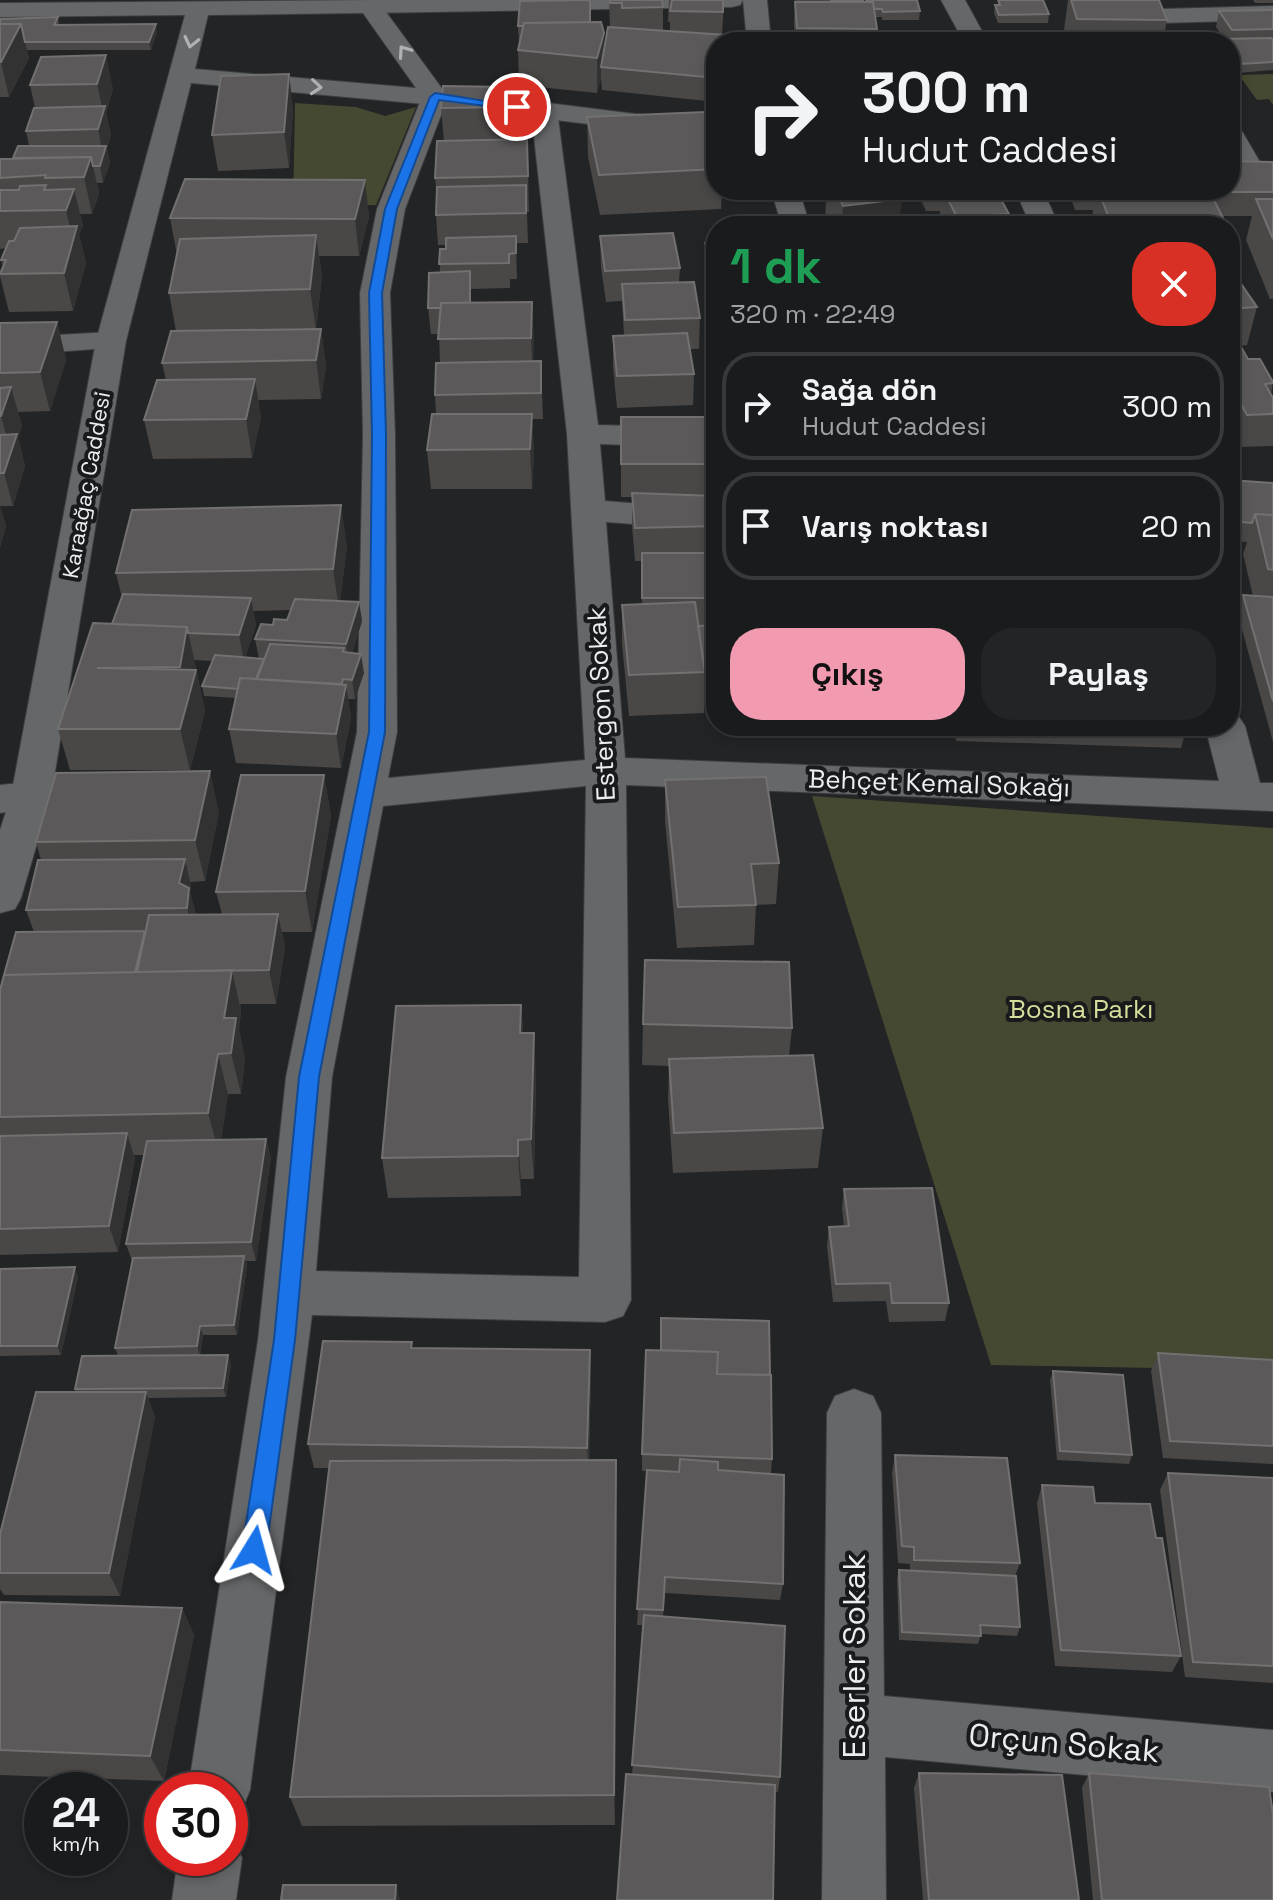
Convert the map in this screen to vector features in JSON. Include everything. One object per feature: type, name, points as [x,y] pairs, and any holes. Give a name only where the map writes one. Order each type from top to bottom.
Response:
[{"type":"street","points":[[0,10],[100,5],[198,9],[325,3],[370,6],[732,0]]},
{"type":"street","points":[[755,0],[758,32]]},
{"type":"street","points":[[953,0],[971,32]]},
{"type":"street","points":[[370,6],[435,97]]},
{"type":"street","points":[[1156,8],[1273,13]]},
{"type":"street","points":[[1156,8],[1170,32]]},
{"type":"street","name":"Karaağaç Caddesi","points":[[0,898],[16,798],[111,341],[198,9]]},
{"type":"street","points":[[183,75],[435,97],[706,131]]},
{"type":"street","points":[[222,1772],[289,1292],[309,1077],[377,732],[379,435],[375,293],[391,209],[435,97]]},
{"type":"street","name":"Estergon Sokak","points":[[289,1292],[605,1300],[606,771],[583,434],[544,110]]},
{"type":"street","points":[[1240,150],[1251,169]]},
{"type":"street","points":[[0,347],[111,341]]},
{"type":"street","points":[[583,434],[706,438]]},
{"type":"street","points":[[590,510],[706,519]]},
{"type":"street","points":[[1230,736],[1258,796]]},
{"type":"street","name":"Behçet Kemal Sokağı","points":[[367,794],[606,771],[1258,796]]},
{"type":"street","name":"Eserler Sokak","points":[[854,1413],[854,1900]]},
{"type":"street","name":"Orçun Sokak","points":[[854,1724],[1273,1761]]},
{"type":"street","points":[[204,1900],[207,1876]]},
{"type":"green space","points":[[1273,74],[1273,105],[1269,99],[1257,100],[1240,75]]},
{"type":"green space","points":[[295,103],[356,107],[385,116],[416,107],[376,205],[293,207]]},
{"type":"green space","name":"Bosna Parkı","points":[[812,796],[1273,828],[1273,1370],[991,1365]]},
{"type":"building","points":[[590,0],[590,22],[524,23],[518,26],[520,1]]},
{"type":"building","points":[[610,0],[662,0],[663,7],[622,8],[622,3],[610,3]]},
{"type":"building","points":[[672,0],[723,0],[723,12],[670,11]]},
{"type":"building","points":[[863,0],[863,2],[832,2]]},
{"type":"building","points":[[866,0],[917,0],[920,11],[883,12],[882,9],[874,9],[873,2]]},
{"type":"building","points":[[998,0],[1043,0],[1049,14],[999,15],[995,5],[1000,5]]},
{"type":"building","points":[[1071,0],[1159,0],[1167,20],[1077,19]]},
{"type":"building","points":[[795,2],[873,2],[877,29],[797,28]]},
{"type":"building","points":[[1273,10],[1273,29],[1232,30],[1219,11]]},
{"type":"building","points":[[58,17],[54,25],[156,24],[149,42],[25,42],[21,24],[0,24],[0,19]]},
{"type":"building","points":[[601,22],[604,33],[597,58],[518,50],[524,23]]},
{"type":"building","points":[[0,24],[21,24],[1,62],[0,62]]},
{"type":"building","points":[[608,27],[706,34],[706,77],[601,67]]},
{"type":"building","points":[[1271,38],[1273,62],[1240,64],[1240,39]]},
{"type":"building","points":[[106,55],[97,84],[30,85],[41,57]]},
{"type":"building","points":[[289,74],[284,132],[212,135],[221,76]]},
{"type":"building","points":[[443,86],[518,87],[518,107],[441,108]]},
{"type":"building","points":[[105,106],[98,129],[26,131],[34,108]]},
{"type":"building","points":[[705,112],[706,170],[599,175],[587,117]]},
{"type":"building","points":[[527,139],[528,176],[435,178],[437,141]]},
{"type":"building","points":[[18,146],[106,146],[100,166],[93,166],[91,157],[13,158]]},
{"type":"building","points":[[91,157],[84,177],[45,178],[46,175],[0,178],[0,159]]},
{"type":"building","points":[[1240,161],[1273,162],[1273,192],[1240,192]]},
{"type":"building","points":[[185,179],[365,180],[355,219],[170,218]]},
{"type":"building","points":[[46,185],[44,190],[74,189],[66,210],[0,211],[0,190]]},
{"type":"building","points":[[526,185],[526,213],[436,215],[437,187]]},
{"type":"building","points":[[1256,199],[1273,199],[1273,239]]},
{"type":"building","points":[[841,200],[894,200],[843,206]]},
{"type":"building","points":[[948,200],[1001,200],[1009,214],[974,216],[956,216]]},
{"type":"building","points":[[1102,200],[1214,200],[1222,216],[1108,216]]},
{"type":"building","points":[[77,226],[64,273],[0,274],[6,260],[1,260],[9,241],[14,241],[20,228]]},
{"type":"building","points":[[673,233],[680,268],[605,271],[600,236]]},
{"type":"building","points":[[316,235],[310,289],[169,293],[180,239]]},
{"type":"building","points":[[516,236],[516,253],[509,254],[509,263],[439,264],[440,249],[446,249],[446,238]]},
{"type":"building","points":[[470,271],[470,303],[441,303],[441,308],[428,308],[429,273]]},
{"type":"building","points":[[694,282],[700,318],[625,320],[622,284]]},
{"type":"building","points":[[1240,285],[1242,285],[1257,307],[1240,308]]},
{"type":"building","points":[[532,302],[531,338],[438,339],[441,303]]},
{"type":"building","points":[[57,322],[40,372],[0,373],[0,323]]},
{"type":"building","points":[[321,329],[316,360],[162,363],[171,331]]},
{"type":"building","points":[[687,333],[694,374],[617,376],[613,336]]},
{"type":"building","points":[[1240,345],[1248,359],[1260,359],[1273,382],[1265,384],[1273,398],[1273,414],[1247,415],[1241,404]]},
{"type":"building","points":[[541,361],[541,393],[435,395],[436,363]]},
{"type":"building","points":[[255,379],[246,419],[144,420],[157,380]]},
{"type":"building","points":[[11,387],[1,416],[0,416],[0,388]]},
{"type":"building","points":[[432,414],[532,414],[530,449],[427,450]]},
{"type":"building","points":[[621,417],[706,417],[706,464],[621,464]]},
{"type":"building","points":[[17,434],[4,473],[0,473],[0,435]]},
{"type":"building","points":[[1240,481],[1273,483],[1273,515],[1255,514],[1252,523],[1240,522]]},
{"type":"building","points":[[632,493],[706,496],[706,526],[635,528]]},
{"type":"building","points":[[341,505],[333,569],[116,573],[132,510]]},
{"type":"building","points":[[1255,514],[1273,515],[1273,570],[1268,569]]},
{"type":"building","points":[[642,553],[706,553],[706,598],[642,598]]},
{"type":"building","points":[[123,594],[251,598],[239,635],[188,633],[187,627],[112,624]]},
{"type":"building","points":[[1243,595],[1273,597],[1273,701]]},
{"type":"building","points":[[295,599],[359,602],[346,644],[255,639],[261,624],[273,625],[274,619],[287,620]]},
{"type":"building","points":[[695,602],[705,672],[629,675],[622,605]]},
{"type":"building","points":[[93,623],[187,627],[180,667],[97,668],[196,670],[180,729],[58,729]]},
{"type":"building","points":[[698,626],[706,626],[706,680]]},
{"type":"building","points":[[270,644],[344,648],[343,652],[361,654],[352,680],[343,679],[342,684],[257,679]]},
{"type":"building","points":[[215,655],[264,659],[256,679],[240,678],[238,689],[202,686]]},
{"type":"building","points":[[240,678],[346,685],[336,734],[229,729]]},
{"type":"building","points":[[210,771],[195,840],[36,842],[56,773]]},
{"type":"building","points":[[241,775],[324,775],[305,891],[216,892]]},
{"type":"building","points":[[766,777],[779,863],[751,864],[756,905],[678,907],[665,780]]},
{"type":"building","points":[[185,859],[179,883],[189,888],[187,908],[26,910],[38,860]]},
{"type":"building","points":[[278,914],[269,970],[137,972],[149,915]]},
{"type":"building","points":[[145,931],[135,972],[4,975],[16,932]]},
{"type":"building","points":[[645,960],[789,962],[792,1028],[643,1024]]},
{"type":"building","points":[[232,970],[224,1018],[236,1018],[231,1053],[218,1054],[208,1113],[0,1117],[0,990],[4,975]]},
{"type":"building","points":[[521,1005],[520,1033],[534,1033],[531,1139],[518,1140],[518,1156],[382,1158],[396,1006]]},
{"type":"building","points":[[813,1055],[823,1128],[674,1133],[669,1059]]},
{"type":"building","points":[[127,1133],[109,1226],[0,1229],[0,1136]]},
{"type":"building","points":[[266,1139],[251,1242],[126,1244],[147,1141]]},
{"type":"building","points":[[932,1188],[949,1303],[892,1303],[890,1283],[836,1284],[829,1227],[849,1226],[844,1189]]},
{"type":"building","points":[[244,1256],[234,1325],[200,1326],[197,1346],[115,1348],[133,1258]]},
{"type":"building","points":[[75,1267],[57,1346],[0,1346],[0,1269]]},
{"type":"building","points":[[661,1318],[769,1321],[770,1375],[717,1374],[718,1352],[661,1350]]},
{"type":"building","points":[[323,1341],[412,1342],[411,1348],[590,1350],[587,1448],[308,1444]]},
{"type":"building","points":[[646,1350],[718,1352],[717,1374],[771,1375],[772,1459],[642,1454]]},
{"type":"building","points":[[1158,1353],[1273,1360],[1273,1446],[1170,1441]]},
{"type":"building","points":[[228,1355],[223,1388],[75,1389],[82,1356]]},
{"type":"building","points":[[1053,1371],[1123,1375],[1132,1455],[1060,1451]]},
{"type":"building","points":[[36,1392],[146,1392],[109,1573],[0,1573],[0,1534]]},
{"type":"building","points":[[895,1455],[1007,1458],[1020,1563],[914,1560],[914,1547],[902,1546]]},
{"type":"building","points":[[680,1459],[718,1462],[718,1470],[784,1475],[783,1584],[665,1577],[663,1610],[637,1609],[647,1470],[679,1472]]},
{"type":"building","points":[[616,1460],[614,1795],[290,1797],[330,1461]]},
{"type":"building","points":[[1168,1473],[1273,1478],[1273,1666],[1193,1662]]},
{"type":"building","points":[[1042,1485],[1093,1487],[1095,1503],[1150,1504],[1156,1538],[1162,1538],[1181,1656],[1061,1650]]},
{"type":"building","points":[[899,1570],[1016,1576],[1020,1627],[980,1625],[981,1636],[902,1632]]},
{"type":"building","points":[[0,1602],[182,1608],[150,1756],[0,1750]]},
{"type":"building","points":[[644,1615],[785,1626],[780,1777],[632,1765]]},
{"type":"building","points":[[919,1773],[1062,1775],[1079,1900],[929,1900]]},
{"type":"building","points":[[1089,1773],[1269,1787],[1273,1814],[1273,1900],[1102,1900]]},
{"type":"building","points":[[626,1774],[775,1785],[773,1900],[617,1900]]},
{"type":"building","points":[[283,1885],[396,1885],[395,1900],[281,1900]]},
{"type":"route","points":[[254,1550],[284,1340],[309,1077],[377,732],[379,435],[375,293],[391,209],[435,97],[517,107]]}]
